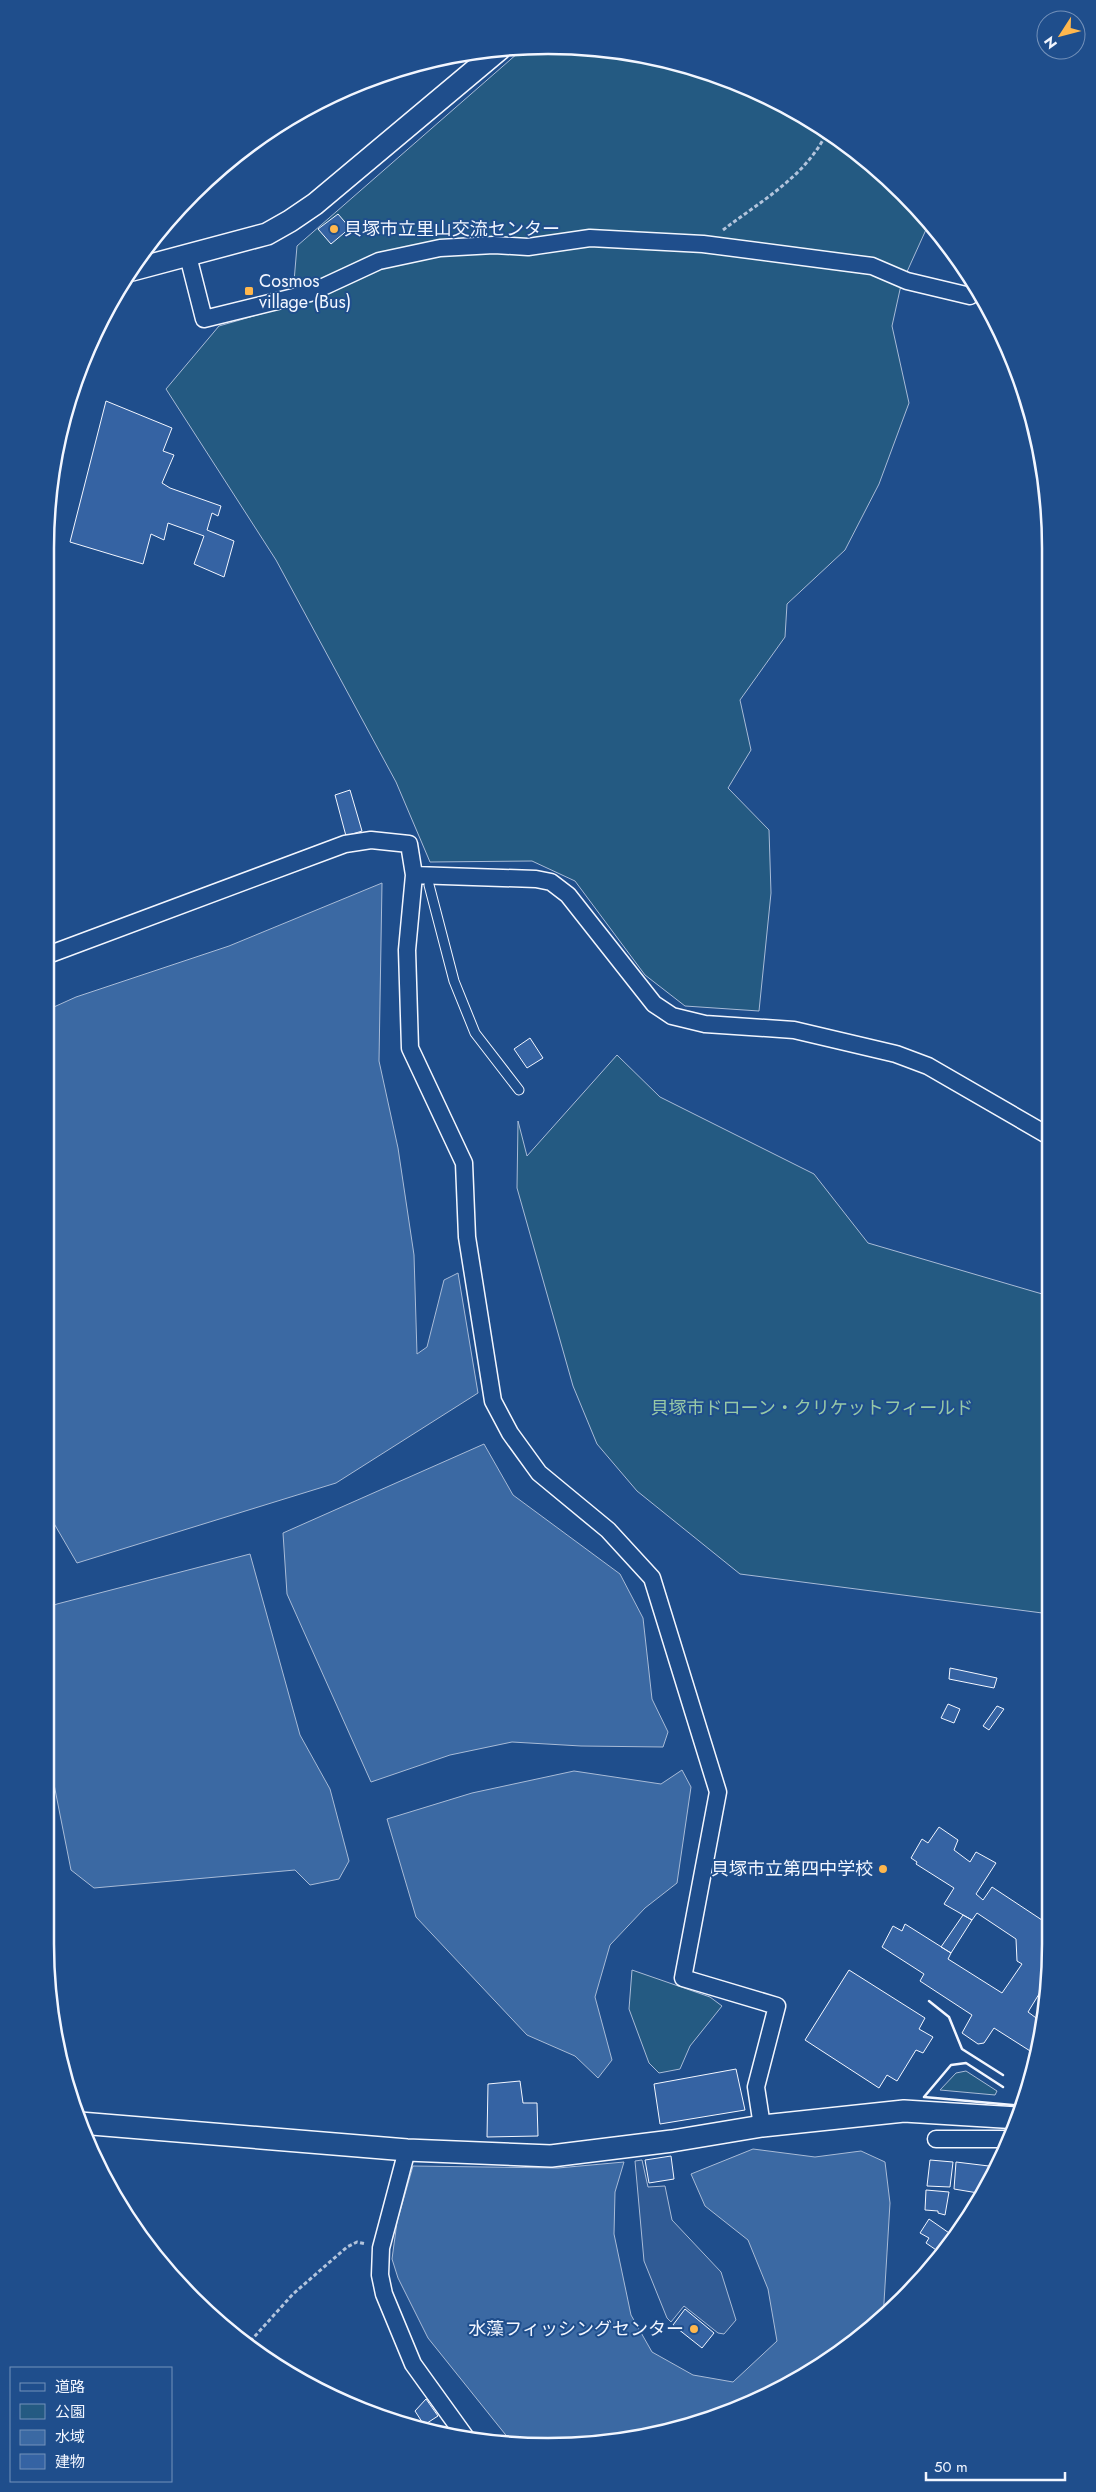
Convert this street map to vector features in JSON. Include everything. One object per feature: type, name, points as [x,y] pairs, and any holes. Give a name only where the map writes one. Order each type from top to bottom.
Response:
[{"type":"street","points":[[141,268],[267,234],[290,222],[315,204],[490,57]]},
{"type":"street","points":[[188,256],[204,319],[310,293],[379,261],[440,248],[494,245],[528,247],[590,238],[703,244],[872,266],[907,281],[970,296]]},
{"type":"street","points":[[54,953],[345,844],[372,840],[409,844],[414,875],[406,950],[410,1048],[464,1163],[466,1237],[493,1401],[510,1433],[539,1472],[608,1530],[652,1578],[718,1792],[683,1978],[777,2006],[756,2086],[762,2126]]},
{"type":"street","points":[[414,875],[551,882],[568,895],[654,1004],[672,1016],[705,1024],[794,1030],[896,1054],[928,1066],[1042,1132]]},
{"type":"street","points":[[88,2125],[407,2150],[551,2156],[672,2142],[762,2126],[904,2110],[1011,2117]]},
{"type":"street","points":[[936,2139],[1002,2139]]},
{"type":"street","points":[[407,2150],[381,2248],[380,2275],[384,2294],[399,2333],[414,2364],[461,2430]]},
{"type":"lane","points":[[429,885],[454,981],[475,1033],[519,1090]]},
{"type":"path","points":[[703,244],[798,173],[825,138]]},
{"type":"path","points":[[252,2340],[293,2294],[347,2247],[357,2242],[381,2248]]},
{"type":"green space","points":[[548,54],[613,58],[644,63],[707,80],[737,91],[795,120],[849,156],[874,176],[926,230],[901,285],[892,326],[909,403],[879,484],[845,550],[787,604],[785,637],[740,700],[751,750],[728,788],[769,830],[771,893],[759,1011],[685,1006],[645,975],[575,881],[532,861],[430,862],[396,782],[276,560],[166,389],[219,326],[292,305],[297,246],[516,55]]},
{"type":"green space","name":"貝塚市ドローン・クリケットフィールド","points":[[617,1055],[660,1097],[814,1174],[868,1243],[1042,1294],[1042,1613],[740,1574],[637,1491],[597,1444],[573,1386],[517,1188],[518,1121],[527,1156]]},
{"type":"green space","points":[[632,1970],[710,1997],[722,2006],[690,2046],[680,2069],[659,2073],[649,2063],[629,2009]]},
{"type":"green space","points":[[966,2071],[997,2091],[995,2095],[940,2090],[956,2073]]},
{"type":"shaded area","points":[[642,2160],[648,2187],[665,2186],[672,2220],[721,2272],[736,2320],[724,2334],[718,2333],[684,2306],[671,2322],[667,2318],[644,2261],[635,2161]]},
{"type":"water","points":[[382,883],[379,1061],[398,1148],[414,1255],[417,1354],[427,1347],[444,1280],[458,1273],[478,1393],[336,1483],[77,1563],[54,1523],[54,1007],[76,997],[229,946]]},
{"type":"water","points":[[484,1444],[513,1495],[620,1574],[643,1618],[652,1699],[668,1732],[663,1747],[581,1746],[512,1742],[450,1755],[371,1782],[287,1594],[283,1533]]},
{"type":"water","points":[[250,1554],[300,1735],[330,1789],[349,1861],[339,1879],[310,1885],[295,1870],[94,1888],[71,1870],[54,1784],[54,1605]]},
{"type":"water","points":[[682,1770],[691,1787],[677,1883],[645,1908],[610,1945],[595,1997],[612,2060],[598,2078],[575,2056],[527,2035],[416,1917],[387,1819],[472,1793],[574,1771],[661,1784]]},
{"type":"water","points":[[753,2149],[815,2157],[861,2151],[885,2162],[890,2203],[884,2306],[849,2336],[795,2372],[737,2401],[707,2412],[644,2429],[613,2434],[548,2438],[507,2436],[428,2338],[398,2278],[392,2259],[397,2222],[413,2166],[558,2168],[624,2162],[615,2192],[614,2234],[631,2315],[652,2352],[693,2375],[733,2382],[777,2341],[768,2289],[748,2240],[705,2206],[691,2174]]},
{"type":"building","name":"貝塚市立里山交流センター","points":[[338,214],[350,228],[331,244],[318,229]]},
{"type":"building","points":[[106,401],[172,428],[163,451],[174,455],[162,483],[170,488],[221,506],[218,516],[212,513],[207,530],[234,541],[224,577],[194,564],[204,536],[168,523],[164,540],[151,534],[143,564],[70,542]]},
{"type":"building","points":[[350,790],[362,831],[346,836],[335,795]]},
{"type":"building","points":[[530,1038],[543,1058],[527,1068],[514,1049]]},
{"type":"building","points":[[950,1668],[997,1678],[994,1688],[949,1679]]},
{"type":"building","points":[[948,1704],[960,1709],[954,1723],[941,1718]]},
{"type":"building","points":[[997,1706],[1004,1709],[989,1730],[983,1726]]},
{"type":"building","points":[[939,1827],[958,1840],[954,1850],[970,1862],[976,1852],[996,1863],[976,1894],[983,1900],[992,1887],[1042,1920],[1039,1993],[1028,2012],[1037,2018],[1030,2051],[994,2028],[984,2043],[978,2044],[962,2033],[972,2015],[920,1981],[924,1974],[882,1947],[893,1926],[902,1931],[905,1924],[951,1953],[948,1959],[1002,1993],[1022,1964],[1017,1961],[1016,1939],[977,1913],[972,1920],[944,1904],[954,1888],[916,1864],[917,1862],[911,1858],[922,1839],[928,1843]]},
{"type":"building","points":[[963,1915],[972,1920],[951,1953],[941,1947]]},
{"type":"building","points":[[849,1970],[925,2018],[919,2029],[933,2037],[923,2053],[916,2050],[897,2081],[887,2075],[879,2088],[805,2040]]},
{"type":"building","points":[[736,2069],[745,2110],[660,2124],[654,2084]]},
{"type":"building","points":[[520,2081],[523,2103],[537,2103],[538,2136],[487,2137],[488,2084]]},
{"type":"building","points":[[671,2156],[674,2179],[649,2183],[645,2160]]},
{"type":"building","points":[[930,2160],[953,2162],[950,2187],[927,2186]]},
{"type":"building","points":[[956,2162],[989,2166],[975,2193],[954,2189]]},
{"type":"building","points":[[926,2190],[949,2192],[945,2215],[938,2213],[938,2211],[925,2210]]},
{"type":"building","points":[[929,2219],[949,2233],[936,2250],[926,2243],[929,2238],[920,2233]]},
{"type":"building","name":"水藻フィッシングセンター","points":[[685,2309],[714,2333],[702,2348],[673,2325]]},
{"type":"building","points":[[426,2399],[438,2416],[427,2423],[422,2421],[415,2411]]},
{"type":"wall","points":[[929,2001],[949,2017],[962,2049],[1003,2075]]},
{"type":"wall","points":[[924,2097],[951,2065],[966,2063],[1003,2087]]},
{"type":"wall","points":[[924,2097],[1015,2105]]},
{"type":"place","name":"貝塚市立里山交流センター","points":[[334,229]]},
{"type":"place","name":"Cosmos village (Bus)","points":[[249,291]]},
{"type":"place","name":"貝塚市立第四中学校","points":[[883,1869]]},
{"type":"place","name":"水藻フィッシングセンター","points":[[694,2329]]}]
